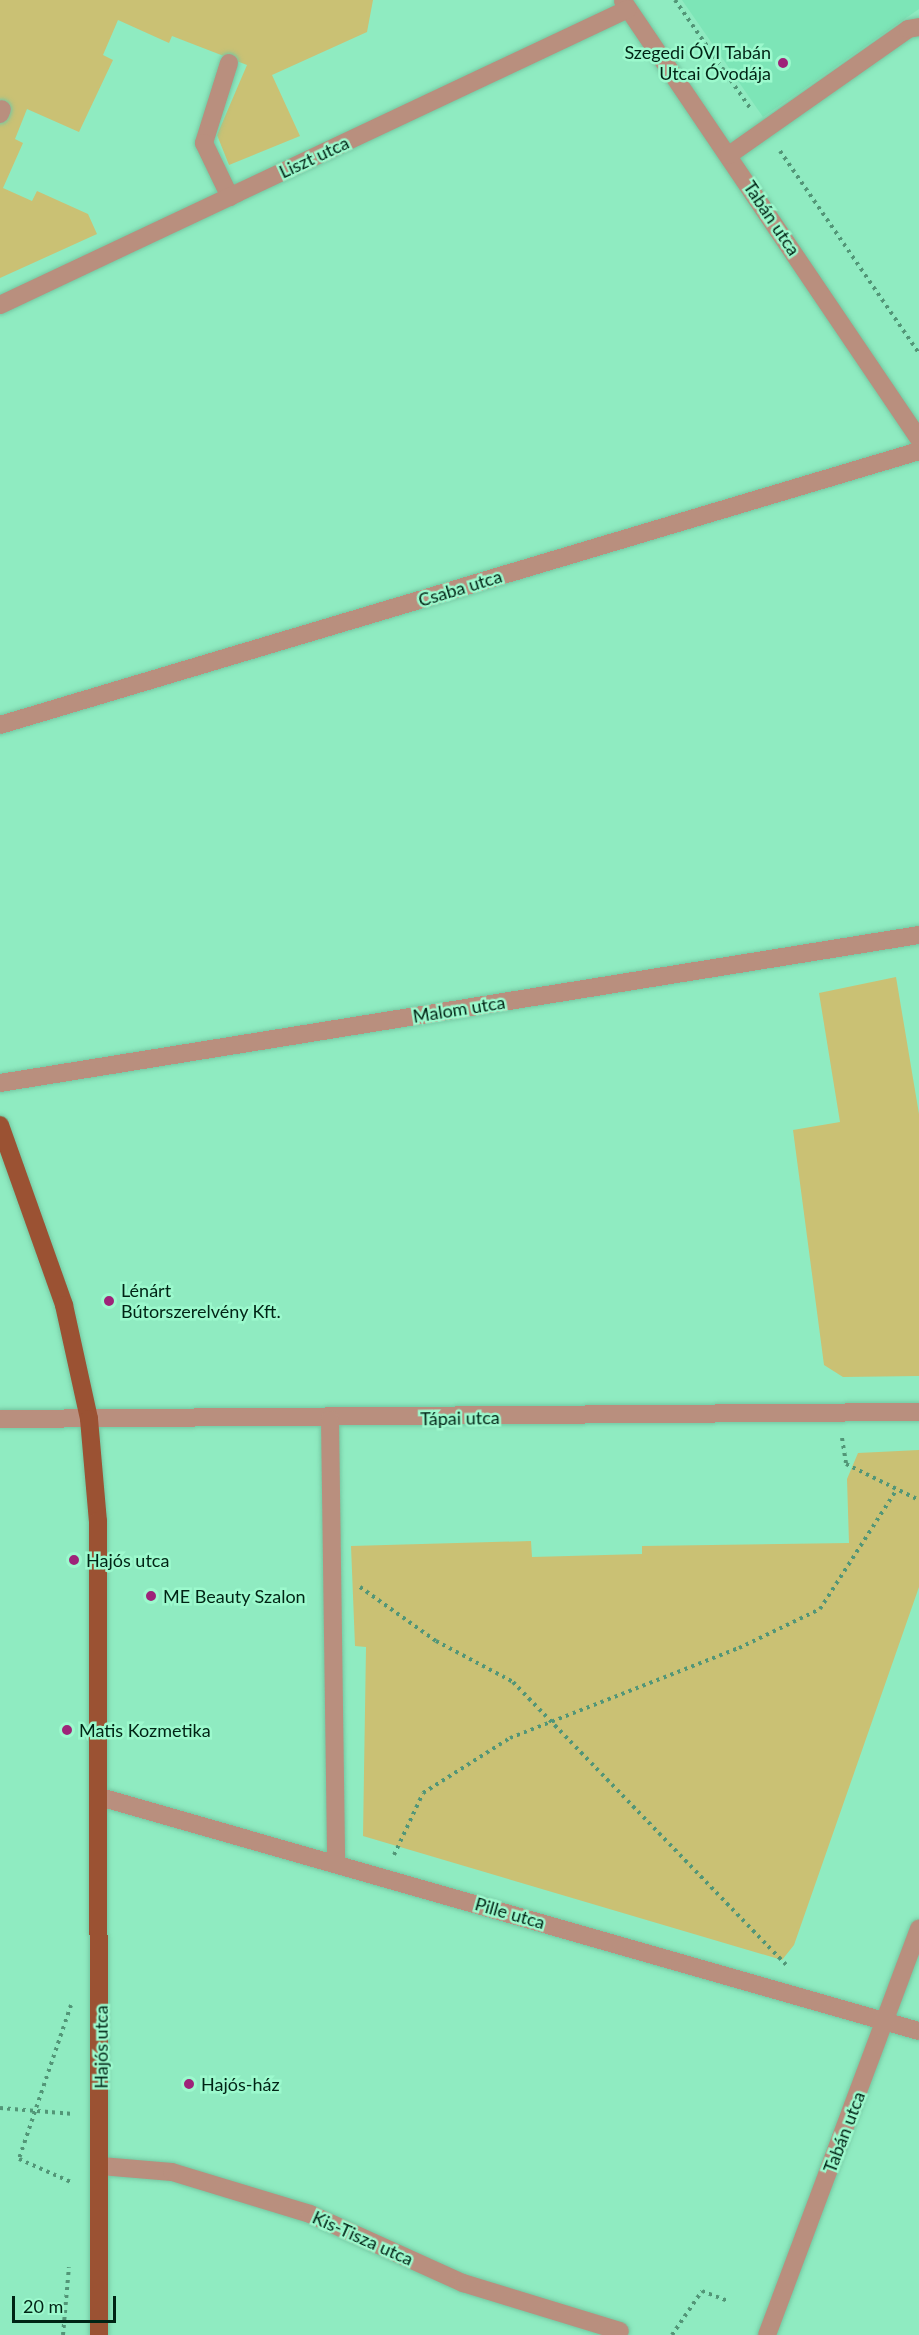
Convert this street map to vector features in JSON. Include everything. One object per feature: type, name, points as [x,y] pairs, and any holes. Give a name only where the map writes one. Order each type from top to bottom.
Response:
[{"type":"main road","name":"Hajós utca","points":[[0,1125],[64,1305],[89,1419],[98,1521],[101,2115],[99,2335]]},
{"type":"street","name":"Tabán utca","points":[[625,5],[729,155],[919,439]]},
{"type":"street","name":"Liszt utca","points":[[3,297],[230,197],[625,5]]},
{"type":"street","points":[[729,155],[908,28],[919,27]]},
{"type":"street","points":[[229,63],[204,143],[230,197]]},
{"type":"street","name":"Csaba utca","points":[[0,725],[919,451]]},
{"type":"street","name":"Malom utca","points":[[0,1083],[919,935]]},
{"type":"street","name":"Tápai utca","points":[[0,1419],[330,1420],[919,1412]]},
{"type":"street","points":[[330,1420],[336,1864]]},
{"type":"street","name":"Pille utca","points":[[100,1797],[919,2031]]},
{"type":"street","name":"Tabán utca","points":[[767,2335],[886,2022],[919,1928]]},
{"type":"street","name":"Kis-Tisza utca","points":[[100,2166],[172,2172],[310,2214],[463,2283],[620,2331]]},
{"type":"path","points":[[675,0],[919,353]]},
{"type":"path","points":[[839,1413],[846,1464],[895,1492],[919,1500]]},
{"type":"path","points":[[383,1877],[423,1793],[510,1738],[820,1609],[895,1492]]},
{"type":"path","points":[[332,1567],[436,1641],[513,1682],[774,1948],[813,2001]]},
{"type":"path","points":[[46,2077],[19,2159],[71,2179]]},
{"type":"path","points":[[0,2108],[101,2115]]},
{"type":"path","points":[[672,2335],[702,2291],[726,2300]]},
{"type":"shaded area","points":[[0,0],[373,0],[367,32],[272,75],[300,136],[229,165],[217,135],[247,65],[172,36],[169,43],[118,20],[103,55],[113,60],[79,132],[27,109],[15,139],[23,143],[3,188],[32,201],[37,191],[88,214],[97,234],[0,278]]},
{"type":"shaded area","name":"Szegedi ÓVI Tabán Utcai Óvodája","points":[[682,0],[919,0],[919,9],[763,117]]},
{"type":"shaded area","points":[[896,977],[919,1114],[919,1376],[843,1377],[824,1365],[793,1130],[840,1122],[819,993]]},
{"type":"shaded area","points":[[919,1450],[919,1587],[794,1945],[782,1960],[363,1836],[366,1647],[355,1646],[351,1546],[531,1541],[532,1557],[642,1554],[642,1546],[849,1543],[847,1479],[858,1453]]},
{"type":"place","name":"Szegedi ÓVI Tabán Utcai Óvodája","points":[[783,63]]},
{"type":"place","name":"Lénárt Bútorszerelvény Kft.","points":[[109,1301]]},
{"type":"place","name":"Hajós utca","points":[[74,1560]]},
{"type":"place","name":"ME Beauty Szalon","points":[[151,1596]]},
{"type":"place","name":"Matis Kozmetika","points":[[67,1730]]},
{"type":"place","name":"Hajós-ház","points":[[189,2084]]}]
